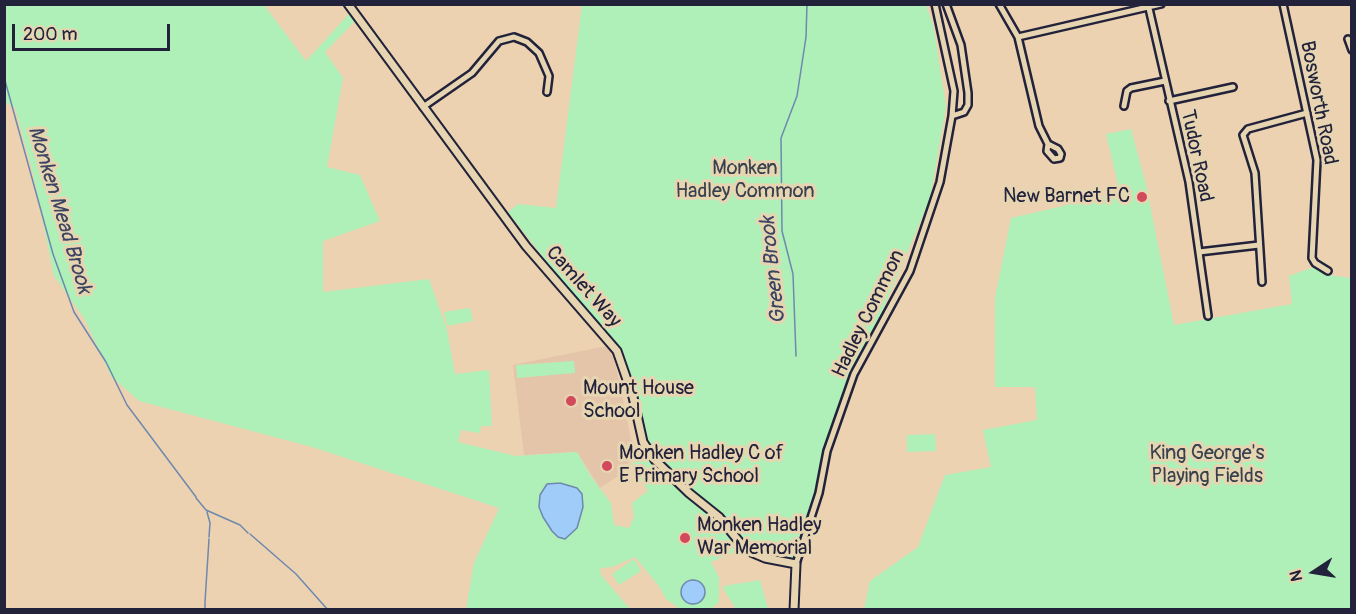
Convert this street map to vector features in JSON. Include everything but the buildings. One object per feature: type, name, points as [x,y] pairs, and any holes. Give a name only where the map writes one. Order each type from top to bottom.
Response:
[{"type":"street","name":"Camlet Way","points":[[348,4],[526,246],[617,351],[630,387],[643,442],[655,460],[689,493],[719,517],[746,550],[765,558],[796,564]]},
{"type":"street","name":"Hadley Common","points":[[796,564],[819,493],[827,451],[854,374],[914,260],[938,188],[952,116],[954,91],[935,4]]},
{"type":"street","points":[[946,4],[961,45],[968,93],[968,105],[964,112],[952,116]]},
{"type":"street","points":[[999,4],[1018,37],[1039,126],[1048,144]]},
{"type":"street","points":[[1018,37],[1161,4]]},
{"type":"street","name":"Bosworth Road","points":[[1283,4],[1317,160],[1312,258],[1315,263],[1328,271]]},
{"type":"street","name":"Tudor Road","points":[[1148,6],[1189,182],[1208,316]]},
{"type":"street","points":[[423,107],[472,73],[499,41],[514,37],[527,42],[539,53],[549,76],[547,92]]},
{"type":"street","points":[[1348,39],[1352,50]]},
{"type":"street","points":[[1124,106],[1125,89],[1165,81]]},
{"type":"street","points":[[1169,101],[1233,87]]},
{"type":"street","points":[[1225,89],[1226,97]]},
{"type":"street","points":[[1262,282],[1255,173],[1243,135],[1248,129],[1307,113]]},
{"type":"street","points":[[1199,252],[1259,245]]},
{"type":"street","points":[[794,609],[796,564]]},
{"type":"shaded area","name":"Mount House School","points":[[606,346],[613,352],[631,439],[640,454],[627,464],[629,469],[600,488],[577,452],[524,455],[513,365]]},
{"type":"green space","points":[[4,5],[264,5],[306,61],[349,14],[355,21],[325,52],[343,78],[327,167],[360,175],[380,221],[323,241],[323,292],[429,279],[447,330],[455,374],[489,370],[492,426],[481,426],[480,433],[461,430],[458,442],[516,456],[577,452],[590,475],[611,503],[614,525],[629,528],[634,517],[632,503],[648,491],[632,466],[645,455],[663,476],[715,519],[740,550],[711,562],[719,577],[719,602],[711,609],[680,609],[666,599],[658,585],[635,557],[612,567],[600,568],[601,575],[630,609],[466,609],[474,563],[499,508],[312,447],[139,401],[111,376],[84,318],[54,276],[32,169],[15,108],[5,102]]},
{"type":"green space","name":"Monken Hadley Common","points":[[582,5],[926,5],[933,25],[946,106],[930,199],[823,453],[816,493],[793,559],[770,557],[750,550],[658,460],[644,438],[620,348],[557,275],[508,212],[518,204],[556,208]]},
{"type":"green space","name":"King George's Playing Fields","points":[[1131,129],[1146,185],[1174,325],[1292,304],[1289,276],[1314,267],[1327,275],[1351,278],[1351,608],[864,609],[870,581],[918,547],[945,475],[991,467],[983,430],[1037,420],[1035,387],[995,387],[995,298],[1011,218],[1120,193],[1106,134]]},
{"type":"green space","points":[[470,308],[473,321],[447,326],[444,312]]},
{"type":"green space","points":[[574,361],[575,373],[517,378],[516,365]]},
{"type":"green space","points":[[935,434],[936,451],[907,452],[907,435]]},
{"type":"green space","points":[[634,559],[641,571],[619,585],[612,574]]},
{"type":"green space","points":[[760,580],[768,609],[736,609],[723,589],[724,586]]},
{"type":"water","points":[[560,483],[577,488],[582,494],[583,507],[577,528],[565,539],[558,537],[552,531],[539,507],[540,495],[547,484]]},
{"type":"water","points":[[693,580],[702,583],[705,592],[702,601],[693,604],[684,601],[681,592],[684,583]]},
{"type":"waterway","name":"Green Brook","points":[[796,356],[793,274],[782,231],[781,138],[797,96],[806,37],[807,4]]},
{"type":"waterway","name":"Monken Mead Brook","points":[[4,77],[53,254],[74,312],[106,362],[127,405],[196,497]]},
{"type":"waterway","name":"Monken Mead Brook","points":[[196,498],[206,510],[240,525],[248,533]]},
{"type":"waterway","name":"Monken Mead Brook","points":[[207,512],[210,523],[209,537]]},
{"type":"waterway","name":"Monken Mead Brook","points":[[250,534],[296,574],[328,610]]},
{"type":"waterway","name":"Monken Mead Brook","points":[[205,602],[209,539]]},
{"type":"waterway","name":"Monken Mead Brook","points":[[205,603],[205,610]]},
{"type":"place","name":"New Barnet FC","points":[[1142,197]]},
{"type":"place","name":"Mount House School","points":[[571,401]]},
{"type":"place","name":"Monken Hadley C of E Primary School","points":[[607,466]]},
{"type":"place","name":"Monken Hadley War Memorial","points":[[685,538]]}]
